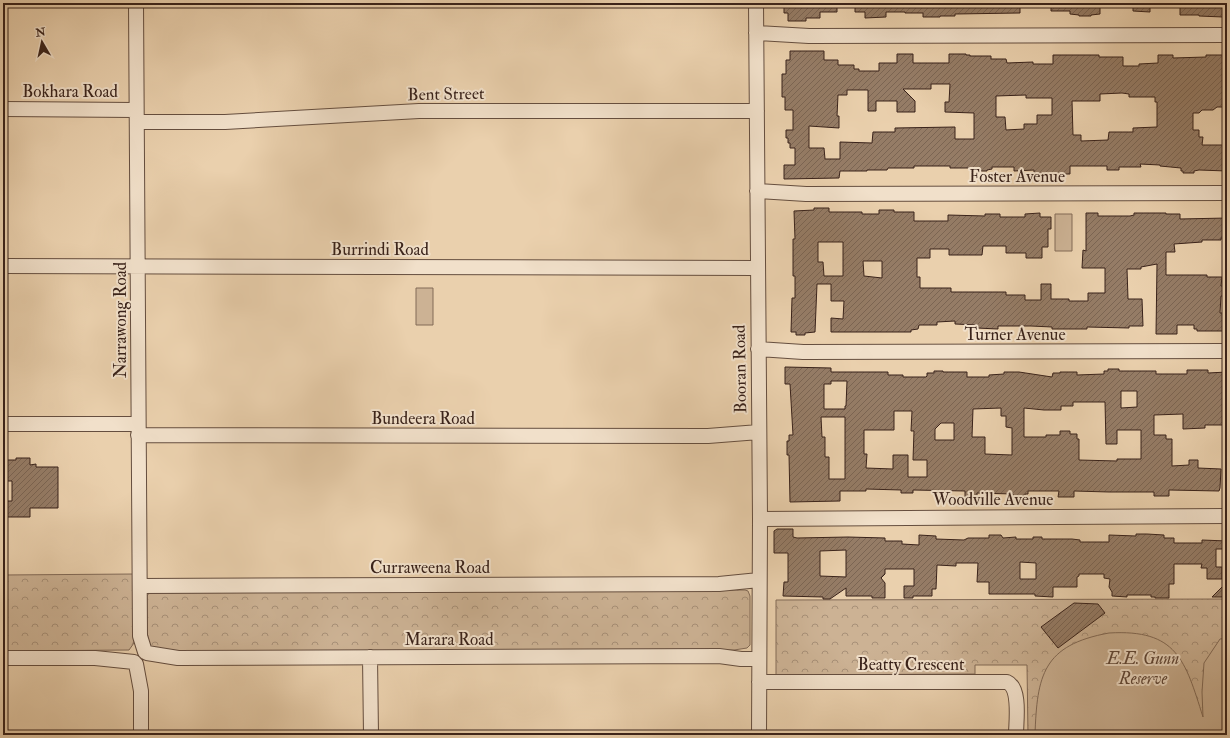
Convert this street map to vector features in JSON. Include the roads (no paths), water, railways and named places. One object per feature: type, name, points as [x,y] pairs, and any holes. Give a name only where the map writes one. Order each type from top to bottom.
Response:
[{"type":"street","name":"Narrawong Road","points":[[136,3],[141,735]]},
{"type":"street","name":"Booran Road","points":[[756,3],[760,519],[759,735]]},
{"type":"street","points":[[756,36],[771,40],[809,36],[1227,35]]},
{"type":"street","name":"Bokhara Road","points":[[3,109],[137,116]]},
{"type":"street","name":"Bent Street","points":[[137,116],[225,122],[419,111],[757,111]]},
{"type":"street","name":"Foster Avenue","points":[[757,195],[772,198],[806,194],[1227,193]]},
{"type":"street","name":"Burrindi Road","points":[[3,266],[758,268]]},
{"type":"street","name":"Turner Avenue","points":[[758,353],[773,356],[803,352],[1227,351]]},
{"type":"street","name":"Bundeera Road","points":[[3,424],[138,429],[708,436],[736,440],[759,436]]},
{"type":"street","name":"Woodville Avenue","points":[[760,519],[1227,516]]},
{"type":"street","name":"Curraweena Road","points":[[140,586],[719,584],[745,587],[759,584]]},
{"type":"street","name":"Marara Road","points":[[3,658],[719,656],[741,659],[759,655]]},
{"type":"street","points":[[370,657],[371,735]]},
{"type":"street","name":"Beatty Crescent","points":[[759,682],[1007,682],[1013,686],[1016,693],[1016,735]]},
{"type":"park label","name":"E.E. Gunn Reserve","points":[[1143,668]]}]
